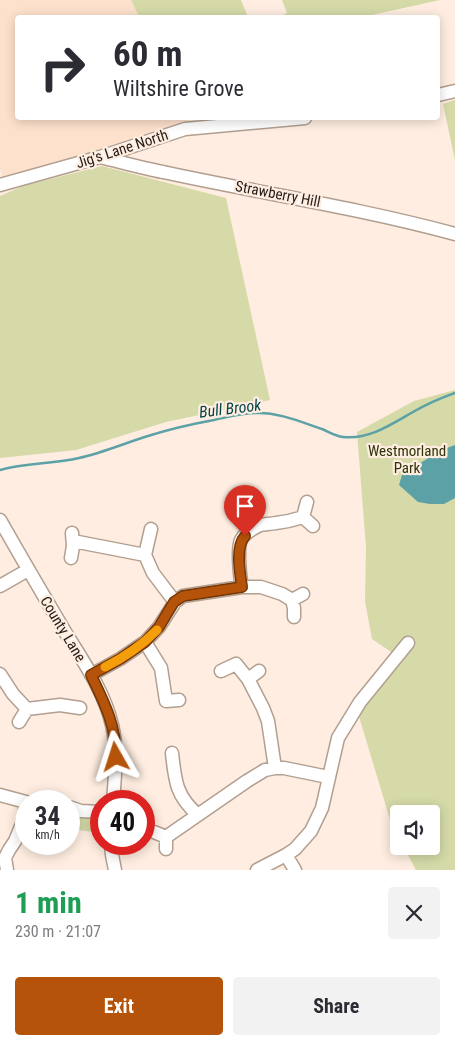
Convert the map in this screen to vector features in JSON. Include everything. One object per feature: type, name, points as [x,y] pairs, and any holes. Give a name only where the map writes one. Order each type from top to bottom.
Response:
[{"type":"street","points":[[440,95],[455,91]]},
{"type":"street","name":"Jig's Lane North","points":[[0,185],[100,157],[185,129],[284,120]]},
{"type":"street","name":"Strawberry Hill","points":[[100,157],[163,172],[324,203],[455,234]]},
{"type":"street","points":[[303,517],[307,502]]},
{"type":"street","points":[[303,517],[313,526]]},
{"type":"street","points":[[242,587],[239,556],[241,540],[248,532],[260,525],[303,517]]},
{"type":"street","name":"County Lane","points":[[0,520],[91,675],[106,706],[116,746],[114,790]]},
{"type":"street","points":[[151,529],[145,555],[153,573],[174,602]]},
{"type":"street","points":[[71,558],[72,537],[109,548],[145,555]]},
{"type":"street","points":[[0,586],[28,570]]},
{"type":"street","points":[[91,675],[145,642],[159,627],[174,602],[183,596],[242,587],[261,587],[282,594],[292,600],[294,617]]},
{"type":"street","points":[[292,600],[303,594]]},
{"type":"street","points":[[145,642],[161,668],[166,706],[179,700]]},
{"type":"street","points":[[257,870],[295,849],[311,831],[322,808],[338,738],[355,709],[408,643]]},
{"type":"street","points":[[221,671],[236,664],[248,679],[268,721],[275,768]]},
{"type":"street","points":[[248,679],[259,671]]},
{"type":"street","points":[[0,674],[13,694],[27,709]]},
{"type":"street","points":[[27,709],[60,705],[80,708]]},
{"type":"street","points":[[19,722],[27,709]]},
{"type":"street","points":[[172,753],[176,782],[181,796],[198,815]]},
{"type":"street","points":[[162,839],[265,770],[284,768],[328,778]]},
{"type":"street","points":[[0,796],[15,801]]},
{"type":"street","points":[[8,870],[5,858],[15,841]]},
{"type":"street","points":[[112,855],[116,870]]},
{"type":"street","points":[[286,855],[295,870]]},
{"type":"shaded area","points":[[0,0],[131,0],[138,15],[15,15],[15,120],[189,120],[190,122],[3,179],[0,168]]},
{"type":"green space","points":[[131,0],[241,0],[247,15],[138,15]]},
{"type":"green space","points":[[282,0],[440,0],[372,15],[282,15],[287,13]]},
{"type":"green space","points":[[455,100],[455,160],[443,104]]},
{"type":"green space","points":[[102,166],[226,198],[270,400],[166,422],[76,450],[0,458],[0,196],[23,186]]},
{"type":"green space","name":"Westmorland Park","points":[[455,390],[455,870],[416,870],[408,855],[440,855],[440,805],[390,805],[390,820],[358,713],[403,660],[372,639],[365,601],[366,547],[357,432],[414,401]]},
{"type":"green space","points":[[80,814],[90,815],[90,832],[80,830]]},
{"type":"water","points":[[455,445],[455,498],[444,504],[418,502],[399,485],[402,475],[439,451]]},
{"type":"waterway","name":"Bull Brook","points":[[0,470],[79,458],[173,429],[251,413],[281,416],[335,435],[362,436],[380,430],[424,406],[455,393]]},
{"type":"slow traffic","points":[[105,667],[145,642],[157,630]]},
{"type":"route","points":[[116,757],[112,725],[106,706],[91,675],[145,642],[159,627],[174,602],[183,596],[242,587],[239,556],[241,540],[245,536]]}]
